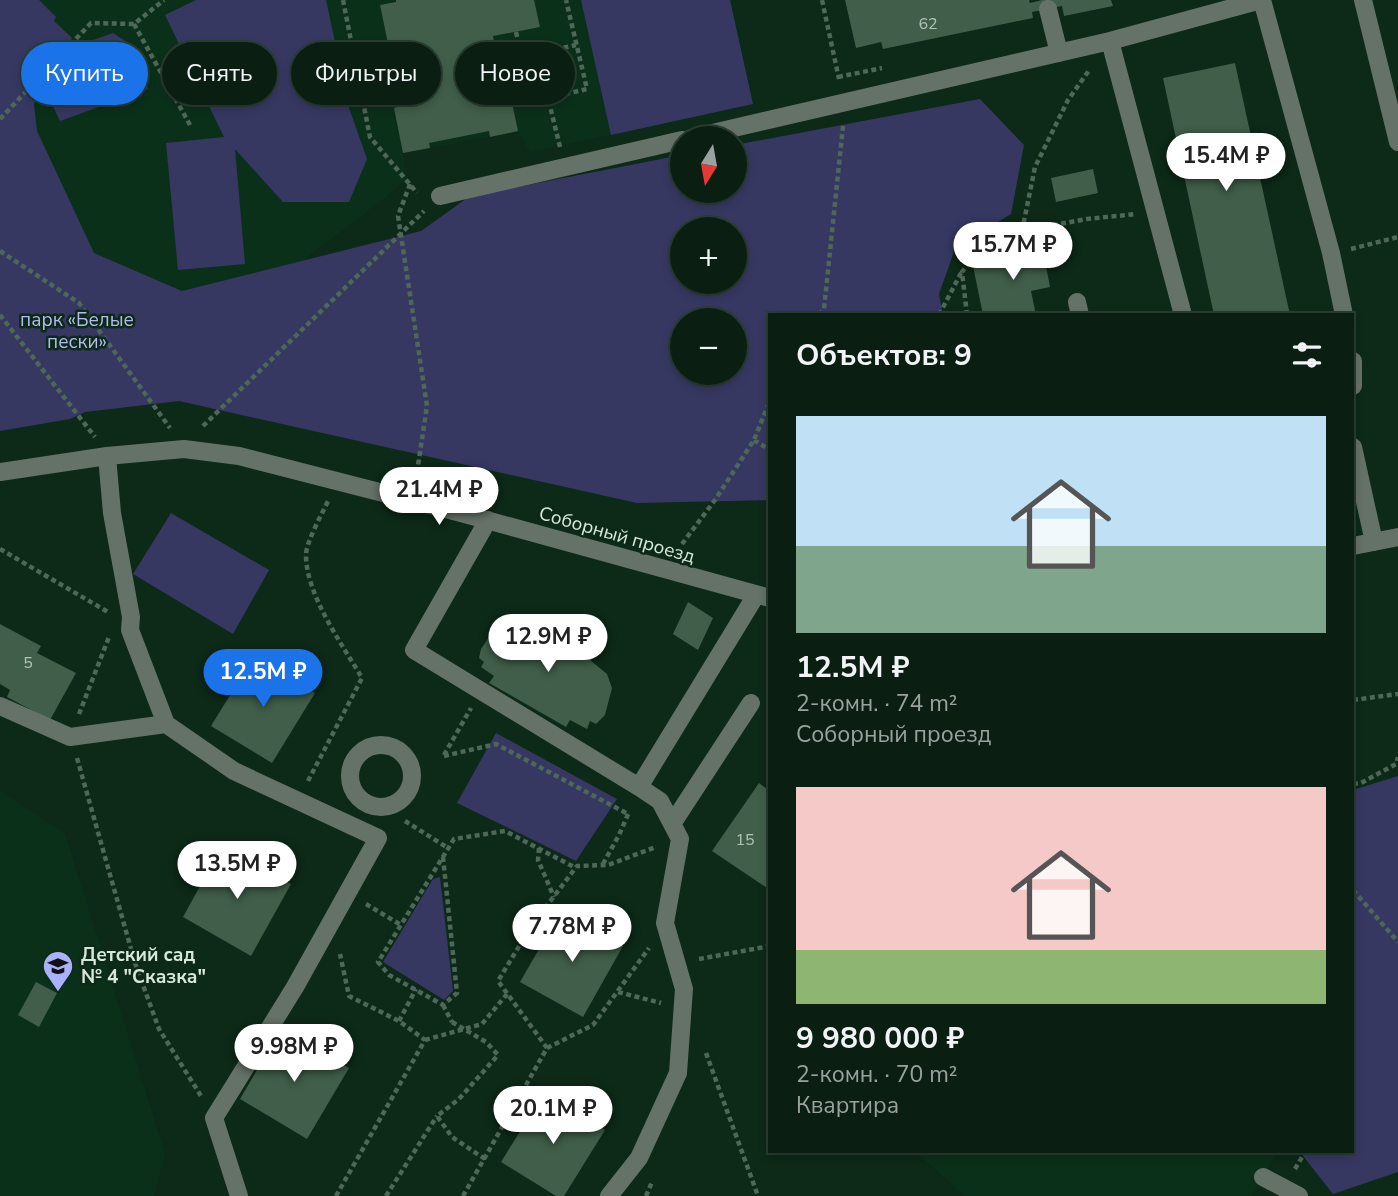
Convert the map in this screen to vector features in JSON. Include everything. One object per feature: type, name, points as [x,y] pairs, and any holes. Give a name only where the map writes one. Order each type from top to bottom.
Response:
[{"type":"street","points":[[743,126],[1110,41],[1231,4],[1262,0],[1331,253],[1344,313]]},
{"type":"street","points":[[1363,0],[1398,142]]},
{"type":"street","points":[[1048,9],[1059,52]]},
{"type":"street","points":[[1110,41],[1182,313]]},
{"type":"street","points":[[435,201],[670,143]]},
{"type":"street","name":"Соборный проезд","points":[[0,472],[107,456],[184,449],[239,456],[488,520],[763,596]]},
{"type":"street","points":[[1354,452],[1374,542]]},
{"type":"street","points":[[107,456],[112,513],[131,617],[130,630],[166,724],[234,771],[378,838]]},
{"type":"street","points":[[488,520],[414,650],[640,785],[660,801],[676,832]]},
{"type":"street","points":[[1354,546],[1398,537]]},
{"type":"street","points":[[640,785],[763,596]]},
{"type":"street","points":[[609,1196],[639,1158],[678,1073],[684,989],[665,923],[676,832],[751,703]]},
{"type":"street","points":[[0,706],[70,737],[166,724]]},
{"type":"street","points":[[239,1196],[214,1118],[295,987],[396,803]]},
{"type":"street","points":[[1263,1177],[1299,1196]]},
{"type":"path","points":[[0,119],[91,23],[134,24],[164,0]]},
{"type":"path","points":[[203,426],[435,201],[410,184],[370,137],[343,0]]},
{"type":"path","points":[[566,0],[587,89],[575,92]]},
{"type":"path","points":[[821,313],[824,309],[844,103],[822,0]]},
{"type":"path","points":[[134,24],[190,125]]},
{"type":"path","points":[[516,32],[518,42]]},
{"type":"path","points":[[1022,231],[1035,167],[1068,100],[1110,41]]},
{"type":"path","points":[[550,105],[560,146]]},
{"type":"path","points":[[410,184],[398,216],[428,406],[413,501]]},
{"type":"path","points":[[940,313],[962,272],[987,237],[1087,219],[1155,211]]},
{"type":"path","points":[[1352,248],[1398,237]]},
{"type":"path","points":[[0,251],[79,303],[184,449]]},
{"type":"path","points":[[962,272],[967,313]]},
{"type":"path","points":[[0,315],[94,435],[107,456]]},
{"type":"path","points":[[682,544],[754,440],[768,405]]},
{"type":"path","points":[[754,440],[768,449]]},
{"type":"path","points":[[320,760],[362,678],[323,611],[310,581],[305,552],[337,481]]},
{"type":"path","points":[[0,549],[105,611],[113,613]]},
{"type":"path","points":[[114,627],[70,737],[135,963],[159,1029],[214,1118]]},
{"type":"path","points":[[482,691],[444,756],[496,744],[628,814]]},
{"type":"path","points":[[1354,700],[1398,694]]},
{"type":"path","points":[[1354,783],[1361,783],[1396,764],[1398,757]]},
{"type":"path","points":[[603,865],[640,785]]},
{"type":"path","points":[[405,821],[448,848]]},
{"type":"path","points":[[386,1196],[438,1116],[459,1099],[498,1055],[486,1042],[452,1022],[443,1005],[389,975],[378,962],[454,839],[506,831],[576,867],[603,865],[676,832]]},
{"type":"path","points":[[539,848],[538,860],[554,897]]},
{"type":"path","points":[[443,857],[457,993],[443,1005]]},
{"type":"path","points":[[547,1048],[498,981],[532,926],[576,867]]},
{"type":"path","points":[[1354,891],[1398,942]]},
{"type":"path","points":[[373,910],[401,925]]},
{"type":"path","points":[[677,963],[768,946]]},
{"type":"path","points":[[463,1196],[547,1048],[593,1025],[647,950]]},
{"type":"path","points":[[339,952],[349,996],[399,1021],[425,1040]]},
{"type":"path","points":[[399,1021],[416,989]]},
{"type":"path","points":[[336,1196],[425,1040],[482,1024],[507,994]]},
{"type":"path","points":[[706,1053],[758,1196]]},
{"type":"path","points":[[438,1116],[452,1137],[485,1160]]},
{"type":"shaded area","points":[[31,0],[730,0],[753,104],[530,152],[518,131],[403,153],[406,179],[257,296],[202,299],[0,213],[21,69],[21,105],[148,105],[148,42],[25,42]]},
{"type":"shaded area","name":"Детский сад № 4 \"Сказка\"","points":[[0,791],[65,833],[165,1153],[154,1196],[0,1196]]},
{"type":"shaded area","points":[[917,1153],[1276,1153],[1252,1196],[965,1196]]},
{"type":"green space","name":"парк «Белые пески»","points":[[0,0],[39,0],[56,17],[54,21],[72,38],[70,42],[21,42],[21,105],[34,105],[37,131],[94,253],[182,291],[421,231],[470,196],[670,157],[670,203],[747,203],[747,143],[980,99],[1024,145],[1011,214],[955,249],[939,294],[943,313],[768,313],[768,500],[637,503],[179,401],[85,412],[70,419],[0,431]]},
{"type":"green space","points":[[196,0],[326,0],[335,42],[291,42],[291,105],[348,105],[367,159],[349,202],[283,202],[235,149],[245,264],[178,270],[166,143],[224,137],[209,105],[277,105],[277,42],[178,42],[165,15]]},
{"type":"green space","points":[[581,0],[730,0],[753,104],[611,135]]},
{"type":"green space","points":[[113,33],[127,42],[87,42]]},
{"type":"green space","points":[[52,105],[104,105],[60,121]]},
{"type":"green space","points":[[171,513],[269,570],[233,634],[133,574]]},
{"type":"green space","points":[[496,733],[617,799],[576,861],[457,803]]},
{"type":"green space","points":[[1398,776],[1398,1172],[1333,1194],[1301,1153],[1354,1153],[1354,790]]},
{"type":"green space","points":[[440,877],[453,991],[444,1000],[383,962],[433,879]]},
{"type":"building","points":[[534,0],[540,27],[493,36],[494,42],[455,42],[455,105],[512,105],[518,131],[490,137],[489,131],[429,143],[430,148],[403,153],[394,108],[401,105],[441,105],[441,42],[388,42],[380,5],[396,2]]},
{"type":"building","points":[[845,0],[1029,0],[1030,3],[1042,0],[1111,0],[1113,6],[1064,16],[1062,6],[1032,12],[1033,18],[883,49],[881,42],[856,48]]},
{"type":"building","points":[[1235,63],[1290,313],[1214,313],[1163,78]]},
{"type":"building","points":[[1093,169],[1098,193],[1056,202],[1051,178]]},
{"type":"building","points":[[1041,240],[1050,287],[1031,291],[1036,313],[983,313],[973,266],[1017,257],[1015,245]]},
{"type":"building","points":[[688,602],[713,618],[698,650],[673,634]]},
{"type":"building","points":[[541,623],[572,638],[593,653],[591,661],[607,674],[612,688],[605,715],[596,724],[590,721],[587,729],[570,720],[566,727],[489,683],[494,676],[481,667],[484,662],[479,658],[481,649],[489,637],[504,628],[523,626],[537,631]]},
{"type":"building","points":[[0,624],[41,646],[37,653],[76,673],[50,720],[7,697],[10,690],[0,684]]},
{"type":"building","points":[[254,656],[315,693],[272,763],[211,726]]},
{"type":"building","points":[[759,783],[768,790],[768,889],[712,851]]},
{"type":"building","points":[[222,846],[291,884],[251,956],[183,917]]},
{"type":"building","points":[[561,911],[623,946],[583,1017],[520,982]]},
{"type":"building","points":[[36,982],[57,993],[39,1027],[18,1015]]},
{"type":"building","points":[[281,1029],[349,1068],[307,1139],[240,1099]]},
{"type":"building","points":[[544,1093],[605,1130],[564,1196],[556,1196],[501,1162]]},
{"type":"place","name":"Детский сад № 4 \"Сказка\"","points":[[58,993]]}]
